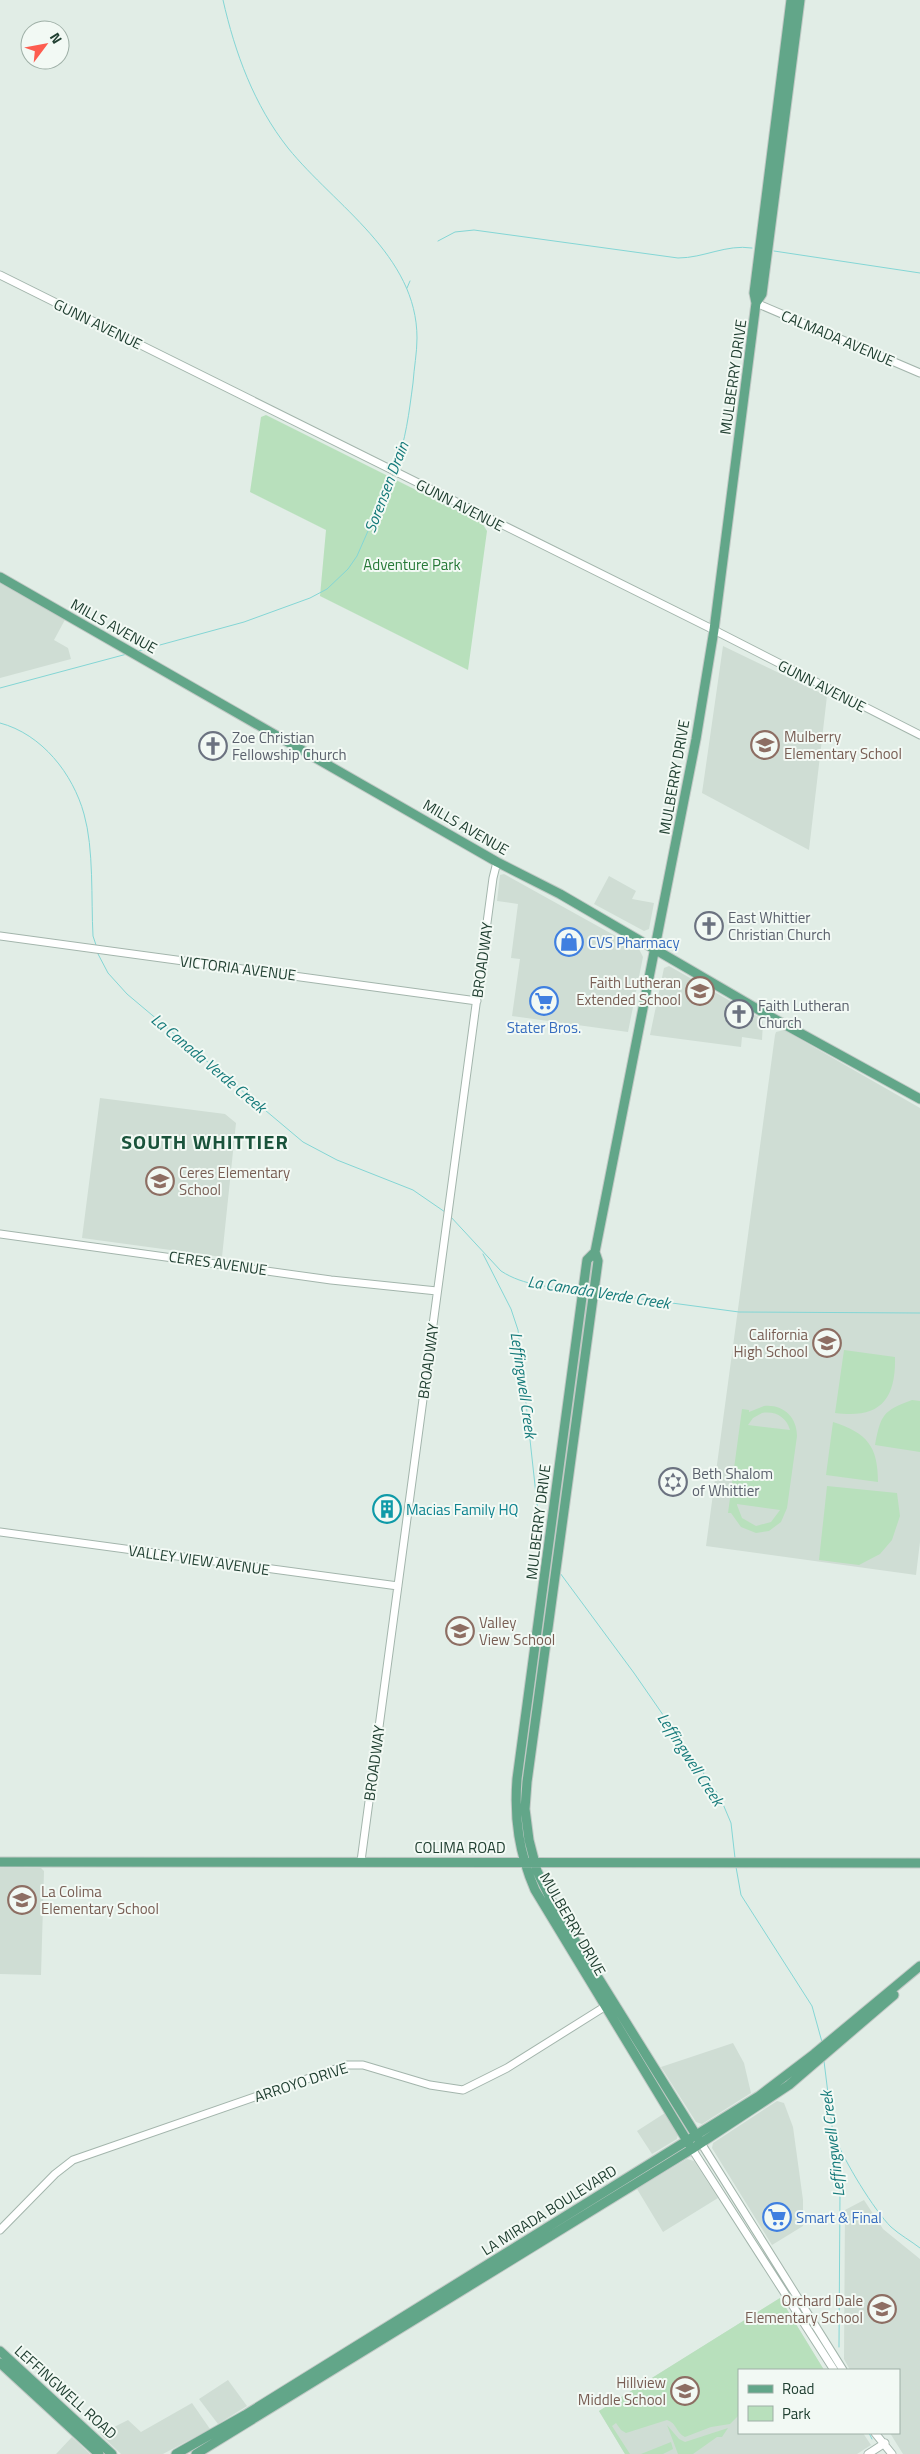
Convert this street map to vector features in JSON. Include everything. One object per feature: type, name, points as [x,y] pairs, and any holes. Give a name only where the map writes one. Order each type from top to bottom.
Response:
[{"type":"main road","name":"MULBERRY DRIVE","points":[[692,2149],[556,1910],[534,1861],[526,1809],[527,1782],[548,1584],[549,1538],[583,1290],[588,1260],[595,1252],[632,1072],[654,949],[696,739],[714,630],[756,303],[754,293],[791,0]]},
{"type":"main road","name":"MULBERRY DRIVE","points":[[756,303],[762,294],[800,0]]},
{"type":"main road","name":"MILLS AVENUE","points":[[0,578],[497,862],[560,894],[920,1099]]},
{"type":"main road","name":"MULBERRY DRIVE","points":[[595,1252],[598,1261],[594,1292],[559,1540],[548,1584],[516,1799],[516,1819],[524,1861],[539,1897],[698,2139]]},
{"type":"main road","points":[[563,1431],[566,1444],[563,1466],[564,1472],[568,1474]]},
{"type":"main road","name":"COLIMA ROAD","points":[[0,1862],[534,1861],[720,1864],[920,1863]]},
{"type":"main road","name":"LA MIRADA BOULEVARD","points":[[176,2454],[260,2406],[687,2140],[698,2139],[774,2095],[920,1966]]},
{"type":"main road","name":"LA MIRADA BOULEVARD","points":[[822,2052],[920,1973]]},
{"type":"main road","name":"LA MIRADA BOULEVARD","points":[[196,2454],[692,2149],[698,2139]]},
{"type":"main road","name":"LEFFINGWELL ROAD","points":[[0,2351],[112,2454]]},
{"type":"main road","name":"LEFFINGWELL ROAD","points":[[0,2363],[99,2454]]},
{"type":"street","name":"GUNN AVENUE","points":[[0,275],[714,630],[920,735]]},
{"type":"street","name":"CALMADA AVENUE","points":[[756,303],[920,372]]},
{"type":"street","name":"BROADWAY","points":[[361,1861],[448,1204],[493,878],[497,862]]},
{"type":"street","name":"VICTORIA AVENUE","points":[[0,936],[477,1001]]},
{"type":"street","name":"CERES AVENUE","points":[[0,1234],[331,1280],[437,1291]]},
{"type":"street","name":"VALLEY VIEW AVENUE","points":[[0,1532],[398,1586]]},
{"type":"street","name":"ARROYO DRIVE","points":[[0,2230],[55,2174],[73,2160],[347,2065],[363,2066],[430,2085],[462,2090],[507,2068],[608,2004]]},
{"type":"street","name":"MULBERRY DRIVE","points":[[698,2139],[842,2369]]},
{"type":"street","name":"MULBERRY DRIVE","points":[[692,2149],[833,2369]]},
{"type":"street","points":[[809,2332],[816,2327]]},
{"type":"street","points":[[876,2434],[892,2454]]},
{"type":"street","points":[[882,2434],[885,2443]]},
{"type":"street","points":[[868,2454],[885,2443]]},
{"type":"shaded area","points":[[0,577],[67,616],[54,640],[68,648],[71,659],[0,678]]},
{"type":"shaded area","name":"Mulberry Elementary School","points":[[723,646],[827,696],[809,850],[702,793]]},
{"type":"shaded area","points":[[504,874],[639,949],[643,957],[628,1032],[512,1016],[520,959],[511,958],[518,904],[497,901],[500,875]]},
{"type":"shaded area","points":[[609,876],[636,891],[632,899],[654,903],[649,929],[644,931],[594,904]]},
{"type":"shaded area","points":[[669,966],[760,1018],[763,1022],[762,1040],[742,1037],[741,1047],[650,1035],[664,968]]},
{"type":"shaded area","name":"California High School","points":[[784,1030],[920,1108],[920,1542],[916,1575],[706,1546],[775,1035],[776,1032]]},
{"type":"shaded area","name":"Ceres Elementary School","points":[[100,1098],[225,1114],[236,1123],[222,1257],[82,1238]]},
{"type":"shaded area","name":"La Colima Elementary School","points":[[0,1868],[41,1868],[44,1871],[41,1975],[0,1974]]},
{"type":"shaded area","points":[[733,2043],[744,2063],[751,2093],[702,2124],[696,2122],[661,2067]]},
{"type":"shaded area","points":[[777,2101],[784,2103],[793,2127],[803,2200],[803,2226],[772,2245],[712,2148],[713,2143]]},
{"type":"shaded area","points":[[665,2113],[678,2134],[677,2139],[652,2154],[637,2131]]},
{"type":"shaded area","points":[[687,2159],[694,2161],[718,2198],[663,2232],[637,2189]]},
{"type":"shaded area","name":"Orchard Dale Elementary School","points":[[864,2200],[883,2229],[920,2259],[920,2454],[903,2454],[891,2434],[900,2434],[900,2369],[849,2369],[844,2359],[845,2210]]},
{"type":"shaded area","name":"Hillview Middle School","points":[[780,2298],[823,2369],[738,2369],[738,2434],[864,2434],[871,2445],[857,2454],[625,2454],[599,2411]]},
{"type":"shaded area","points":[[228,2380],[247,2406],[218,2424],[199,2399]]},
{"type":"shaded area","points":[[192,2403],[210,2429],[163,2454],[121,2454],[100,2434],[128,2420],[141,2432]]},
{"type":"shaded area","points":[[72,2437],[90,2454],[56,2454]]},
{"type":"green space","name":"Adventure Park","points":[[266,415],[482,523],[487,531],[468,670],[320,596],[326,530],[250,492],[261,417]]},
{"type":"green space","points":[[844,1350],[895,1357],[895,1372],[888,1396],[874,1410],[850,1414],[835,1413]]},
{"type":"green space","points":[[912,1400],[920,1401],[920,1452],[875,1445],[879,1426],[885,1415],[895,1407]]},
{"type":"green space","points":[[764,1406],[777,1407],[783,1410],[788,1413],[795,1423],[797,1436],[787,1508],[781,1522],[769,1531],[756,1533],[741,1527],[731,1513],[728,1513],[742,1409],[749,1410],[749,1412]],"holes":[[[762,1413],[772,1413],[780,1416],[790,1430],[748,1425],[753,1418]],[[737,1504],[780,1510],[771,1522],[756,1526],[742,1518]]]},
{"type":"green space","points":[[833,1422],[854,1431],[868,1443],[876,1459],[878,1482],[826,1475]]},
{"type":"green space","points":[[827,1486],[897,1493],[900,1516],[892,1540],[880,1554],[859,1565],[819,1560]]},
{"type":"green space","name":"Hillview Middle School","points":[[780,2298],[823,2369],[738,2369],[738,2416],[730,2424],[711,2427],[685,2437],[673,2423],[667,2420],[626,2433],[616,2423],[612,2426],[630,2454],[625,2454],[599,2411]]},
{"type":"green space","points":[[667,2425],[679,2439],[685,2442],[728,2428],[722,2437],[717,2437],[693,2454],[678,2454]]},
{"type":"green space","points":[[671,2442],[673,2449],[663,2454],[641,2454]]},
{"type":"waterway","name":"Sorensen Drain","points":[[223,0],[240,59],[265,114],[288,148],[370,234],[389,257],[403,281],[413,308],[417,349],[408,416],[395,468]]},
{"type":"waterway","points":[[438,241],[455,232],[474,230],[678,258],[697,256],[724,249],[752,248]]},
{"type":"waterway","points":[[774,251],[920,273]]},
{"type":"waterway","name":"Sorensen Drain","points":[[407,288],[410,281]]},
{"type":"waterway","name":"Sorensen Drain","points":[[138,651],[244,622],[310,598],[327,589],[348,569],[357,556],[393,474]]},
{"type":"waterway","name":"Sorensen Drain","points":[[0,688],[127,654]]},
{"type":"waterway","name":"La Canada Verde Creek","points":[[0,723],[15,728],[42,746],[64,771],[79,799],[84,814],[89,843],[92,874],[93,936],[96,945]]},
{"type":"waterway","name":"La Canada Verde Creek","points":[[97,952],[108,973],[127,994],[303,1142],[337,1160],[413,1190],[445,1212]]},
{"type":"waterway","name":"La Canada Verde Creek","points":[[450,1216],[501,1271],[528,1283],[578,1290]]},
{"type":"waterway","name":"Leffingwell Creek","points":[[483,1254],[511,1309],[518,1330],[539,1522],[545,1540]]},
{"type":"waterway","name":"La Canada Verde Creek","points":[[597,1293],[739,1312],[920,1313]]},
{"type":"waterway","name":"Leffingwell Creek","points":[[560,1573],[634,1673],[720,1797],[731,1823],[735,1858]]},
{"type":"waterway","name":"Leffingwell Creek","points":[[736,1867],[741,1895],[812,2006],[822,2042]]},
{"type":"waterway","name":"Leffingwell Creek","points":[[824,2061],[840,2191],[839,2347]]},
{"type":"waterway","points":[[835,2137],[852,2172],[876,2209],[891,2227],[920,2248]]},
{"type":"waterway","name":"Leffingwell Creek","points":[[870,2434],[872,2439]]},
{"type":"place","name":"Mulberry Elementary School","points":[[765,745]]},
{"type":"place","name":"Zoe Christian Fellowship Church","points":[[213,746]]},
{"type":"place","name":"East Whittier Christian Church","points":[[709,926]]},
{"type":"place","name":"CVS Pharmacy","points":[[569,942]]},
{"type":"place","name":"Faith Lutheran Extended School","points":[[700,991]]},
{"type":"place","name":"Stater Bros.","points":[[544,1001]]},
{"type":"place","name":"Faith Lutheran Church","points":[[739,1014]]},
{"type":"place","name":"Ceres Elementary School","points":[[160,1181]]},
{"type":"place","name":"California High School","points":[[827,1343]]},
{"type":"place","name":"Beth Shalom of Whittier","points":[[673,1482]]},
{"type":"place","name":"Macias Family HQ","points":[[387,1509]]},
{"type":"place","name":"Valley View School","points":[[460,1631]]},
{"type":"place","name":"La Colima Elementary School","points":[[22,1900]]},
{"type":"place","name":"Smart & Final","points":[[777,2217]]},
{"type":"place","name":"Orchard Dale Elementary School","points":[[882,2309]]},
{"type":"place","name":"Hillview Middle School","points":[[685,2391]]},
{"type":"district","name":"SOUTH WHITTIER","points":[[205,1141]]}]
